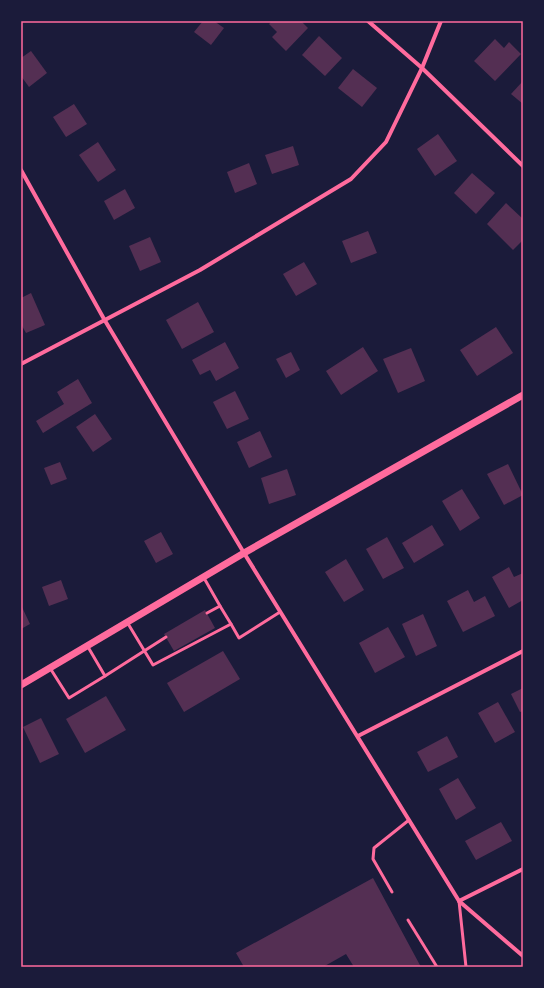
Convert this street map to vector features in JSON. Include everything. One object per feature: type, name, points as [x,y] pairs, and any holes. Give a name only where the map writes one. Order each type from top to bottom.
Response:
[{"type":"street","points":[[368,21],[422,68],[523,166]]},
{"type":"street","points":[[21,364],[104,319],[200,270],[351,179],[386,142],[422,68],[441,21]]},
{"type":"street","points":[[21,170],[104,319],[244,553],[459,901],[523,956]]},
{"type":"street","points":[[21,685],[244,553],[523,395]]},
{"type":"street","points":[[358,736],[523,651]]},
{"type":"street","points":[[459,901],[523,869]]},
{"type":"lane","points":[[203,577],[239,638],[280,612]]},
{"type":"lane","points":[[207,613],[220,606]]},
{"type":"lane","points":[[127,622],[153,666],[231,624]]},
{"type":"lane","points":[[50,668],[69,698],[166,637]]},
{"type":"lane","points":[[87,646],[105,676]]},
{"type":"lane","points":[[392,892],[373,859],[374,848],[409,820]]},
{"type":"lane","points":[[459,901],[466,967]]},
{"type":"lane","points":[[408,920],[436,967]]},
{"type":"building","points":[[203,21],[214,21],[224,28],[211,45],[194,32]]},
{"type":"building","points":[[272,21],[301,21],[308,28],[286,51],[272,37],[277,32],[269,24]]},
{"type":"building","points":[[319,36],[342,58],[325,76],[302,55]]},
{"type":"building","points":[[495,39],[504,48],[509,42],[521,54],[495,81],[474,61]]},
{"type":"building","points":[[31,51],[47,73],[29,87],[21,76],[21,58]]},
{"type":"building","points":[[353,69],[377,88],[362,107],[338,88]]},
{"type":"building","points":[[523,81],[523,104],[511,94]]},
{"type":"building","points":[[74,104],[87,124],[66,137],[53,117]]},
{"type":"building","points":[[438,134],[457,161],[435,176],[417,149]]},
{"type":"building","points":[[98,142],[116,170],[98,182],[79,155]]},
{"type":"building","points":[[293,146],[299,165],[272,174],[265,155]]},
{"type":"building","points":[[249,163],[257,184],[235,193],[227,172]]},
{"type":"building","points":[[472,173],[495,193],[476,214],[454,193]]},
{"type":"building","points":[[125,189],[135,208],[114,220],[104,201]]},
{"type":"building","points":[[506,203],[523,219],[523,240],[513,250],[487,224]]},
{"type":"building","points":[[368,231],[377,253],[351,263],[342,241]]},
{"type":"building","points":[[150,237],[161,262],[140,271],[129,246]]},
{"type":"building","points":[[304,262],[317,284],[296,296],[283,274]]},
{"type":"building","points":[[31,293],[45,325],[26,333],[21,324],[21,298]]},
{"type":"building","points":[[198,302],[214,332],[182,349],[166,320]]},
{"type":"building","points":[[496,327],[513,353],[477,376],[460,350]]},
{"type":"building","points":[[225,342],[239,368],[216,381],[210,370],[200,375],[192,360]]},
{"type":"building","points":[[363,347],[378,371],[341,395],[326,371]]},
{"type":"building","points":[[411,348],[425,381],[398,393],[383,359]]},
{"type":"building","points":[[291,352],[300,370],[286,378],[276,359]]},
{"type":"building","points":[[78,379],[92,403],[43,433],[36,421],[64,404],[57,392]]},
{"type":"building","points":[[235,391],[249,419],[227,429],[213,402]]},
{"type":"building","points":[[95,414],[112,439],[93,452],[76,427]]},
{"type":"building","points":[[260,431],[272,457],[249,468],[237,442]]},
{"type":"building","points":[[60,462],[67,479],[51,485],[44,468]]},
{"type":"building","points":[[508,464],[523,495],[504,505],[487,474]]},
{"type":"building","points":[[287,469],[296,495],[269,504],[261,478]]},
{"type":"building","points":[[462,489],[480,518],[460,531],[442,501]]},
{"type":"building","points":[[432,525],[444,545],[414,563],[402,543]]},
{"type":"building","points":[[161,532],[173,554],[156,563],[144,541]]},
{"type":"building","points":[[387,537],[404,568],[383,579],[366,549]]},
{"type":"building","points":[[346,559],[364,590],[344,602],[325,572]]},
{"type":"building","points":[[509,567],[514,577],[523,573],[523,600],[509,608],[492,577]]},
{"type":"building","points":[[61,580],[68,599],[49,606],[42,587]]},
{"type":"building","points":[[468,590],[474,602],[485,596],[495,616],[463,632],[447,601]]},
{"type":"building","points":[[21,605],[30,624],[21,629]]},
{"type":"building","points":[[205,610],[215,628],[174,651],[164,634]]},
{"type":"building","points":[[423,614],[437,646],[416,656],[402,624]]},
{"type":"building","points":[[388,627],[405,657],[375,673],[359,643]]},
{"type":"building","points":[[223,651],[240,679],[184,712],[167,683]]},
{"type":"building","points":[[523,688],[523,711],[520,712],[511,694]]},
{"type":"building","points":[[106,696],[126,730],[85,753],[66,719]]},
{"type":"building","points":[[498,702],[515,732],[495,743],[478,713]]},
{"type":"building","points":[[41,718],[59,754],[40,763],[23,727]]},
{"type":"building","points":[[447,736],[458,757],[428,772],[417,752]]},
{"type":"building","points":[[458,778],[476,808],[456,820],[439,789]]},
{"type":"building","points":[[501,822],[512,841],[476,860],[465,841]]},
{"type":"building","points":[[373,878],[421,967],[354,967],[346,954],[323,967],[244,967],[236,953]]}]
